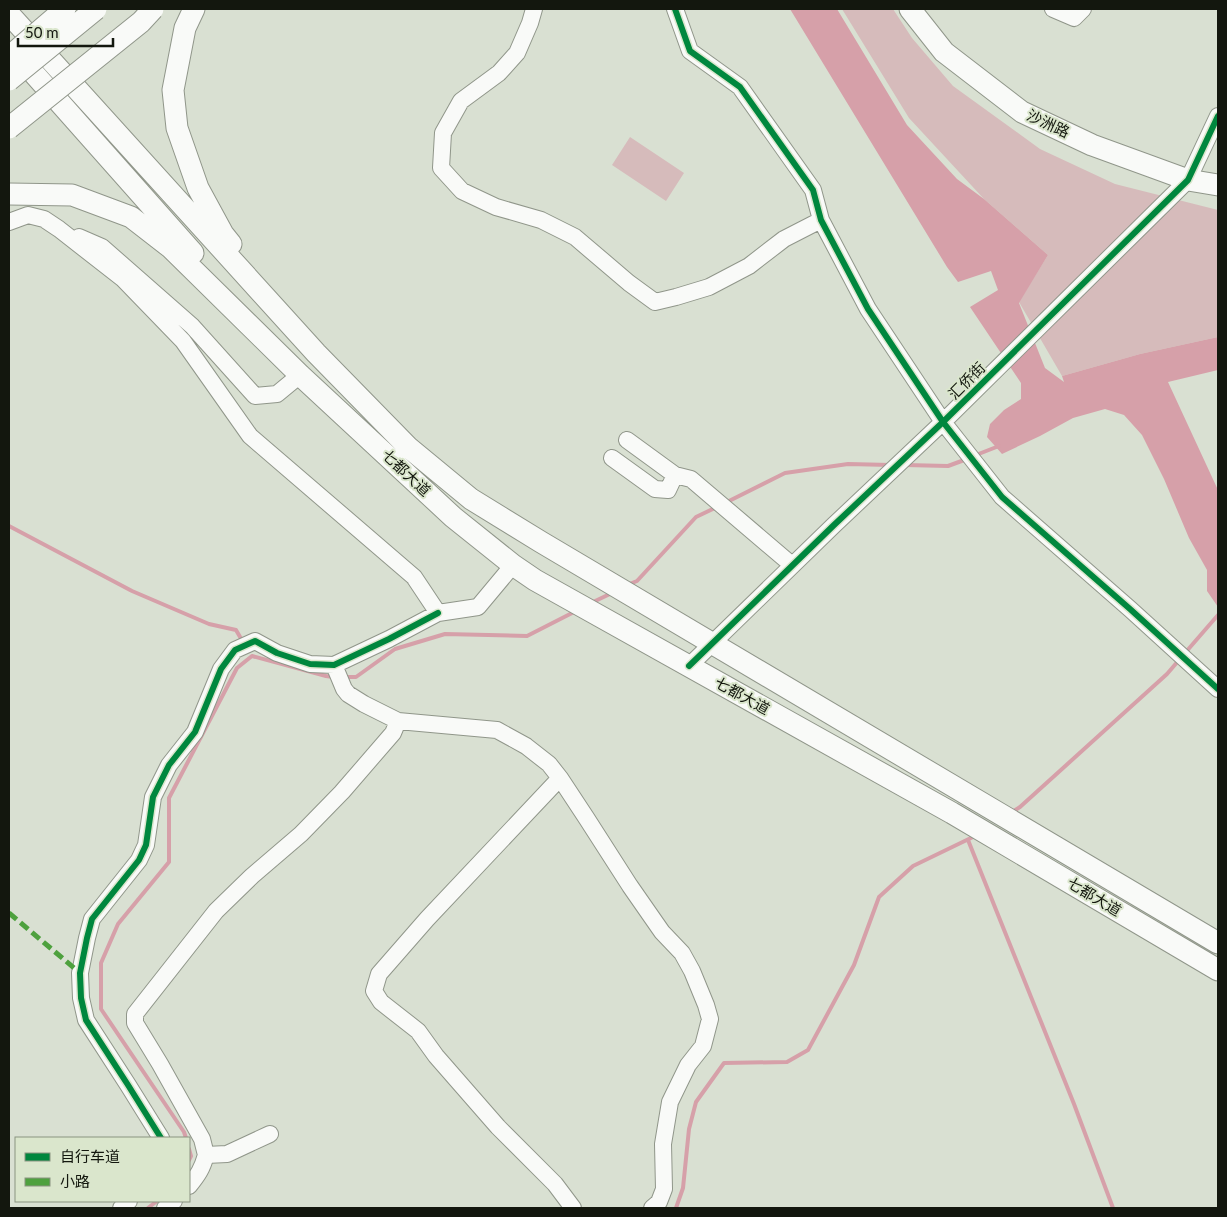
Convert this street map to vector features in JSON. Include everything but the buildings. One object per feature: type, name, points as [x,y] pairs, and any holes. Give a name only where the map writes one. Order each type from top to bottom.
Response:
[{"type":"main road","points":[[9,57],[65,9]]},
{"type":"main road","points":[[9,80],[96,9]]},
{"type":"main road","points":[[9,128],[141,22],[153,9]]},
{"type":"main road","points":[[194,9],[185,28],[173,90],[178,128],[198,188],[223,234],[316,353]]},
{"type":"main road","name":"沙洲路","points":[[910,9],[944,52],[1022,112],[1092,145],[1188,180],[1218,185]]},
{"type":"main road","points":[[9,14],[316,353]]},
{"type":"main road","points":[[9,51],[29,68],[300,375]]},
{"type":"main road","points":[[9,194],[72,195],[131,217],[171,248],[300,375]]},
{"type":"main road","name":"七都大道","points":[[316,353],[408,447],[471,499],[1218,943]]},
{"type":"main road","name":"七都大道","points":[[300,375],[453,517],[513,565],[535,580],[952,813],[1218,970]]},
{"type":"street","points":[[534,9],[517,53],[500,73],[461,101],[443,133],[441,168],[462,191],[496,207],[541,220],[575,237],[629,283],[655,302],[709,287],[749,266],[784,239],[821,220]]},
{"type":"street","points":[[674,9],[690,51],[740,87],[812,190],[821,220],[868,309],[943,422],[1002,497],[1218,689]]},
{"type":"street","points":[[1053,9],[1074,18],[1082,9]]},
{"type":"street","name":"汇侨街","points":[[689,666],[943,422],[1188,180],[1218,116]]},
{"type":"street","points":[[9,222],[28,215],[44,218],[123,279],[183,341],[250,436],[414,578],[438,613]]},
{"type":"street","points":[[58,228],[102,248],[192,326],[255,396],[276,394],[300,375]]},
{"type":"street","points":[[626,440],[683,477],[741,521],[792,565]]},
{"type":"street","points":[[612,458],[655,489],[668,490],[683,477]]},
{"type":"street","points":[[160,1137],[86,1020],[80,973],[92,919],[139,860],[146,845],[153,797],[169,765],[195,732],[221,668],[235,650],[255,641],[277,653],[310,664],[336,668],[438,613],[478,608],[513,565]]},
{"type":"street","points":[[336,668],[344,689],[348,694],[398,721],[497,730],[526,746],[549,764],[662,932],[682,953],[692,971],[710,1019],[703,1046],[688,1065],[670,1102],[663,1144],[664,1189],[659,1202],[652,1208]]},
{"type":"street","points":[[190,1185],[203,1166],[206,1155],[202,1139],[135,1024],[135,1014],[216,911],[252,876],[301,834],[335,799],[392,733],[398,721]]},
{"type":"street","points":[[560,778],[427,919],[379,974],[374,991],[381,1002],[418,1032],[436,1056],[498,1127],[555,1184],[572,1208]]},
{"type":"street","points":[[206,1155],[227,1154],[270,1134]]},
{"type":"shaded area","points":[[790,9],[837,9],[907,125],[957,179],[984,199],[1048,255],[1019,303],[1045,368],[1064,382],[1062,376],[1140,354],[1218,337],[1218,370],[1168,382],[1218,490],[1218,607],[1207,591],[1207,570],[1189,538],[1164,479],[1142,435],[1124,415],[1105,409],[1073,418],[1002,454],[987,437],[990,424],[1004,410],[1021,399],[1021,383],[970,307],[998,290],[991,271],[958,282],[947,267]]},
{"type":"shaded area","points":[[842,9],[893,9],[912,38],[953,86],[1040,149],[1115,184],[1218,210],[1218,337],[1140,354],[1062,376],[1019,302],[1048,255],[984,199],[909,118]]},
{"type":"shaded area","points":[[630,137],[684,173],[666,201],[612,165]]},
{"type":"waterway","points":[[976,455],[999,446]]},
{"type":"waterway","points":[[905,465],[948,466],[967,459]]},
{"type":"waterway","points":[[725,503],[785,473],[848,464],[891,465]]},
{"type":"waterway","points":[[627,585],[637,581],[696,517],[717,507]]},
{"type":"waterway","points":[[9,526],[132,591],[209,624],[236,630],[243,642]]},
{"type":"waterway","points":[[591,603],[612,593]]},
{"type":"waterway","points":[[343,677],[356,677],[395,649],[445,634],[527,636],[576,611]]},
{"type":"waterway","points":[[1185,653],[1218,615]]},
{"type":"waterway","points":[[186,1137],[101,1009],[101,963],[118,924],[169,862],[169,798],[237,668],[252,656],[333,677]]},
{"type":"waterway","points":[[1012,812],[1020,807],[1167,674],[1179,660]]},
{"type":"waterway","points":[[676,1208],[683,1188],[689,1129],[696,1102],[724,1063],[787,1062],[808,1050],[854,965],[879,897],[913,866],[975,836]]},
{"type":"waterway","points":[[968,840],[1074,1104],[1113,1208]]},
{"type":"waterway","points":[[190,1152],[190,1158]]},
{"type":"waterway","points":[[148,1208],[156,1202]]},
{"type":"marked path","points":[[9,913],[80,973]]},
{"type":"cycle path","points":[[675,9],[690,51],[740,87],[813,190],[821,220],[868,309],[943,422],[1002,497],[1218,689]]},
{"type":"cycle path","points":[[689,666],[943,422],[1188,180],[1218,116]]},
{"type":"cycle path","points":[[160,1137],[86,1020],[81,998],[80,973],[92,919],[139,860],[146,845],[153,797],[169,765],[195,732],[221,669],[235,650],[255,641],[277,653],[310,664],[334,665],[438,613]]}]
